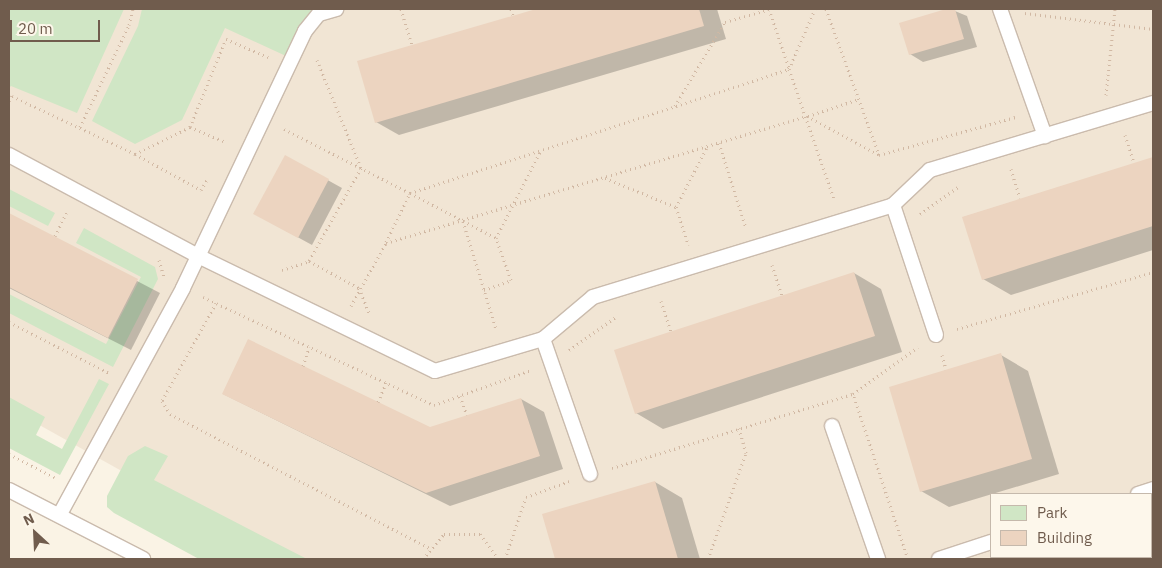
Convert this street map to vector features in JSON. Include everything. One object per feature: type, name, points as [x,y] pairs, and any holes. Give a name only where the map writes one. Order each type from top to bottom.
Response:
[{"type":"lane","points":[[60,514],[198,256],[305,31],[319,14],[336,9]]},
{"type":"lane","points":[[1000,10],[1044,136]]},
{"type":"lane","points":[[9,155],[198,256],[435,372],[543,339],[593,297],[893,205],[930,170],[1153,102]]},
{"type":"lane","points":[[893,205],[936,335]]},
{"type":"lane","points":[[543,339],[590,474]]},
{"type":"lane","points":[[832,426],[878,559]]},
{"type":"lane","points":[[9,490],[60,514],[143,559]]},
{"type":"lane","points":[[939,559],[990,542]]},
{"type":"path","points":[[80,127],[129,25],[133,9]]},
{"type":"path","points":[[401,9],[412,45]]},
{"type":"path","points":[[512,9],[513,15]]},
{"type":"path","points":[[675,106],[725,22],[769,9],[842,221]]},
{"type":"path","points":[[342,326],[359,288],[386,243],[410,193],[789,69],[814,9]]},
{"type":"path","points":[[826,9],[879,156]]},
{"type":"path","points":[[1103,117],[1115,9]]},
{"type":"path","points":[[1000,10],[1114,22],[1153,29]]},
{"type":"path","points":[[305,31],[361,168]]},
{"type":"path","points":[[135,154],[190,127],[226,39],[269,58],[265,66]]},
{"type":"path","points":[[1097,95],[1106,92]]},
{"type":"path","points":[[9,101],[12,96],[80,127],[202,190],[210,174]]},
{"type":"path","points":[[386,243],[859,99]]},
{"type":"path","points":[[807,116],[879,156],[1036,112]]},
{"type":"path","points":[[262,118],[496,238],[511,280],[484,290]]},
{"type":"path","points":[[190,127],[226,142]]},
{"type":"path","points":[[1124,133],[1134,163]]},
{"type":"path","points":[[222,150],[230,134]]},
{"type":"path","points":[[718,143],[753,248]]},
{"type":"path","points":[[695,265],[676,207],[707,146]]},
{"type":"path","points":[[496,238],[541,150]]},
{"type":"path","points":[[361,168],[310,261],[359,288],[383,346]]},
{"type":"path","points":[[1011,169],[1020,198]]},
{"type":"path","points":[[605,177],[676,207]]},
{"type":"path","points":[[58,207],[75,216]]},
{"type":"path","points":[[55,236],[67,211]]},
{"type":"path","points":[[462,220],[503,351]]},
{"type":"path","points":[[151,255],[159,259],[166,282]]},
{"type":"path","points":[[772,265],[782,295]]},
{"type":"path","points":[[505,559],[526,497],[590,474],[853,394],[936,335],[1153,272]]},
{"type":"path","points":[[661,301],[671,332]]},
{"type":"path","points":[[216,304],[162,401],[170,414],[431,550]]},
{"type":"path","points":[[9,322],[115,377]]},
{"type":"path","points":[[303,366],[310,347]]},
{"type":"path","points":[[378,402],[386,383]]},
{"type":"path","points":[[853,394],[908,559]]},
{"type":"path","points":[[460,396],[467,416]]},
{"type":"path","points":[[708,559],[746,453],[738,428]]},
{"type":"path","points":[[9,454],[61,481]]},
{"type":"path","points":[[423,559],[444,534],[480,534],[498,559]]},
{"type":"shaded area","points":[[9,9],[1153,9],[1152,504],[1152,493],[990,493],[990,558],[998,558],[995,559],[279,559],[9,408]]},
{"type":"green space","points":[[9,9],[124,9],[77,113],[11,86],[9,88]]},
{"type":"green space","points":[[142,9],[318,9],[305,31],[286,56],[225,28],[182,120],[135,144],[92,121],[138,26]]},
{"type":"green space","points":[[9,189],[55,213],[48,226],[9,206]]},
{"type":"green space","points":[[84,228],[155,267],[158,279],[113,367],[9,313],[9,294],[106,344],[141,277],[76,243]]},
{"type":"green space","points":[[99,379],[109,384],[60,475],[9,448],[9,397],[45,417],[36,435],[62,449]]},
{"type":"green space","points":[[145,446],[168,456],[154,480],[307,559],[199,559],[114,513],[107,507],[107,496],[128,456]]},
{"type":"building","points":[[536,9],[699,9],[704,26],[375,123],[357,61]]},
{"type":"building","points":[[946,9],[955,9],[964,39],[909,55],[899,23]]},
{"type":"building","points":[[285,155],[329,179],[298,238],[253,214]]},
{"type":"building","points":[[1153,157],[1153,226],[982,280],[962,217]]},
{"type":"building","points":[[9,213],[138,279],[108,338],[9,287]]},
{"type":"building","points":[[854,272],[875,336],[635,414],[614,350]]},
{"type":"building","points":[[248,339],[430,427],[521,398],[540,456],[426,493],[222,394]]},
{"type":"building","points":[[1001,353],[1032,459],[920,492],[889,387]]},
{"type":"building","points":[[655,481],[678,559],[555,559],[542,514]]}]
